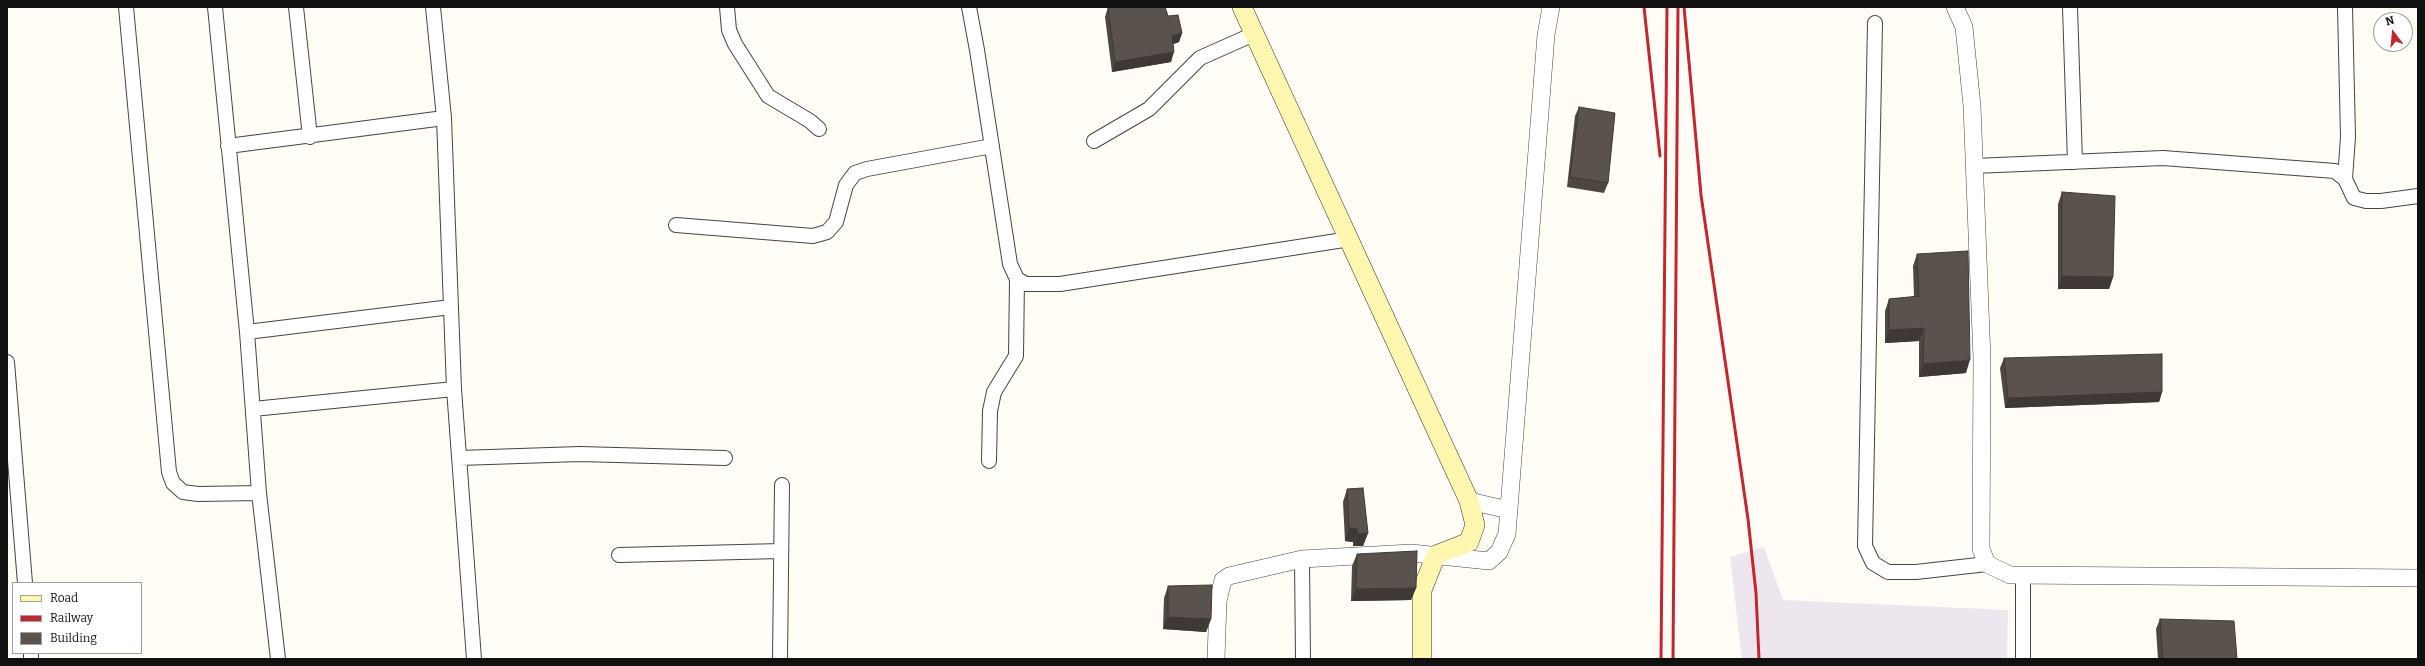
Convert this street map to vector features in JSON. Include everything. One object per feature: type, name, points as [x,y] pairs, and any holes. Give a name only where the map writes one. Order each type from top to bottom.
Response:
[{"type":"main road","points":[[1242,7],[1350,239],[1469,501],[1475,525],[1469,542],[1436,555],[1422,590],[1422,659]]},
{"type":"street","points":[[126,7],[169,472],[173,483],[183,492],[198,494],[260,493]]},
{"type":"street","points":[[215,7],[247,332],[260,493],[278,659]]},
{"type":"street","points":[[296,7],[310,137]]},
{"type":"street","points":[[433,7],[444,118],[454,389],[474,659]]},
{"type":"street","points":[[727,7],[729,30],[735,44],[768,96],[810,121],[819,129]]},
{"type":"street","points":[[969,7],[1010,264],[1017,280],[1016,356],[994,392],[990,411],[989,461]]},
{"type":"street","points":[[1216,659],[1218,600],[1223,580],[1241,572],[1302,559],[1411,553],[1488,560],[1499,552],[1507,534],[1545,43],[1552,7]]},
{"type":"street","points":[[1955,7],[1964,26],[1972,106],[1982,358],[1981,548],[1987,564]]},
{"type":"street","points":[[2070,7],[2076,162]]},
{"type":"street","points":[[2345,7],[2348,137],[2345,179],[2354,198],[2366,201],[2381,201],[2418,196]]},
{"type":"street","points":[[1875,23],[1865,546],[1873,563],[1888,572],[1916,572],[1987,564],[2010,574],[2023,575],[2418,578]]},
{"type":"street","points":[[1094,141],[1149,109],[1200,58],[1254,34]]},
{"type":"street","points":[[228,146],[310,137],[444,118]]},
{"type":"street","points":[[676,225],[813,236],[827,232],[836,222],[846,185],[855,173],[867,169],[992,146]]},
{"type":"street","points":[[1974,166],[2163,158],[2322,170],[2334,172],[2345,179]]},
{"type":"street","points":[[1017,280],[1026,284],[1060,284],[1350,239]]},
{"type":"street","points":[[247,332],[451,307]]},
{"type":"street","points":[[7,362],[25,582]]},
{"type":"street","points":[[253,409],[454,389]]},
{"type":"street","points":[[459,458],[580,454],[725,458]]},
{"type":"street","points":[[780,659],[782,485]]},
{"type":"street","points":[[1469,501],[1509,510]]},
{"type":"street","points":[[619,555],[781,551]]},
{"type":"street","points":[[1302,559],[1303,659]]},
{"type":"street","points":[[2023,575],[2023,659]]},
{"type":"shaded area","points":[[1764,547],[1783,600],[2008,610],[2007,659],[1742,659],[1730,557]]},
{"type":"building","points":[[1108,7],[1165,7],[1168,16],[1178,15],[1182,33],[1172,36],[1174,52],[1115,62]]},
{"type":"building","points":[[1579,107],[1615,113],[1608,183],[1570,177]]},
{"type":"building","points":[[2062,192],[2115,196],[2113,277],[2062,276]]},
{"type":"building","points":[[1968,251],[1970,360],[1923,364],[1924,328],[1889,330],[1889,299],[1919,296],[1917,254]]},
{"type":"building","points":[[2162,354],[2162,392],[2008,398],[2004,358]]},
{"type":"building","points":[[1363,488],[1368,533],[1357,534],[1358,529],[1349,528],[1347,489]]},
{"type":"building","points":[[1417,551],[1416,588],[1356,589],[1357,554]]},
{"type":"building","points":[[1212,585],[1211,619],[1168,617],[1168,586]]},
{"type":"building","points":[[2160,619],[2234,621],[2237,659],[2163,659]]},
{"type":"railway","points":[[1644,7],[1660,156]]},
{"type":"railway","points":[[1661,659],[1667,7]]},
{"type":"railway","points":[[1673,659],[1678,7]]},
{"type":"railway","points":[[1684,7],[1701,195],[1748,519],[1756,593],[1759,659]]}]
